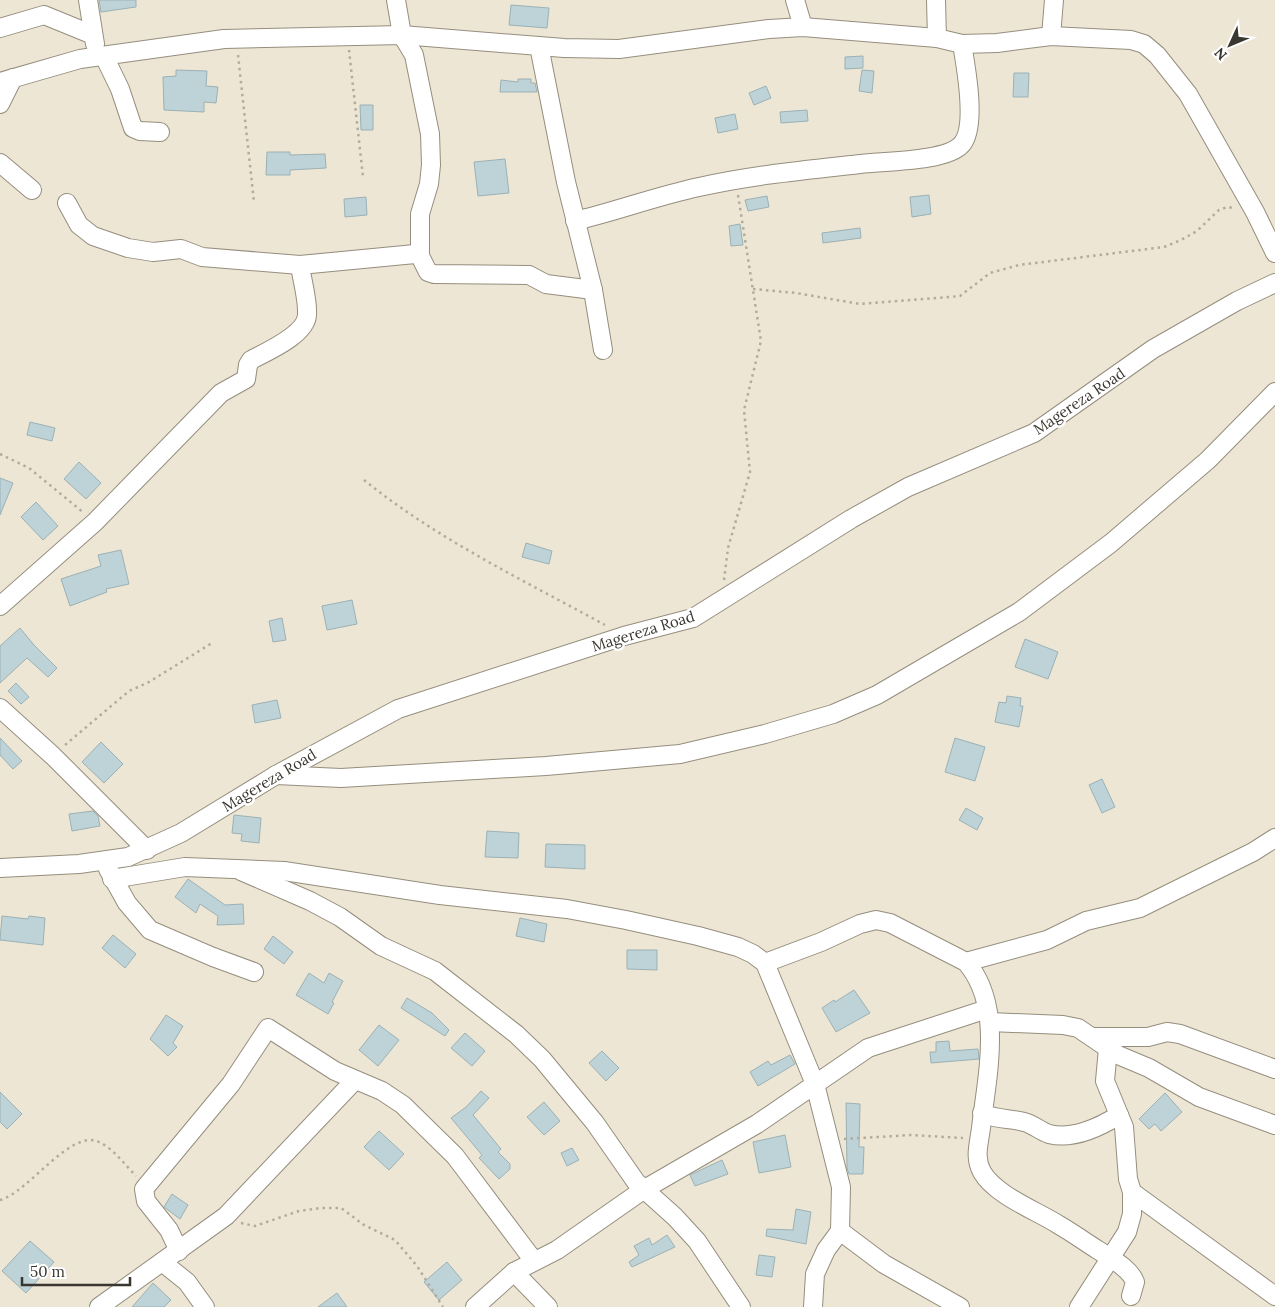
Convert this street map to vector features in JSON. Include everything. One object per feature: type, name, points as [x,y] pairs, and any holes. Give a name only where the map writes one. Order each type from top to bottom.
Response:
[{"type":"street","points":[[88,0],[93,35],[101,56],[120,89],[133,128],[140,131],[160,132]]},
{"type":"street","points":[[396,0],[402,35],[414,55],[430,134],[431,164],[429,184],[420,214],[420,256],[428,272],[434,274],[529,275],[546,284],[593,290]]},
{"type":"street","points":[[795,0],[804,27]]},
{"type":"street","points":[[936,0],[937,38]]},
{"type":"street","points":[[1051,36],[1054,0]]},
{"type":"street","points":[[0,28],[44,15],[93,35]]},
{"type":"street","points":[[0,104],[6,80],[80,59],[233,39],[402,35],[539,46],[619,49],[769,29],[804,27],[937,38],[962,44],[997,44],[1051,36],[1131,40],[1144,44],[1151,49],[1168,67],[1188,94],[1255,212],[1275,252]]},
{"type":"street","points":[[575,222],[663,195],[735,179],[941,155],[960,146],[966,138],[969,126],[966,68],[962,44]]},
{"type":"street","points":[[539,46],[575,222],[593,290],[602,350]]},
{"type":"street","points":[[0,163],[32,190]]},
{"type":"street","points":[[67,203],[74,219],[88,233],[103,241],[153,252],[181,249],[202,257],[300,265],[415,254],[420,256]]},
{"type":"street","points":[[0,606],[95,522],[221,392],[246,379],[248,365],[251,360],[295,335],[302,328],[307,315],[300,265]]},
{"type":"street","name":"Magereza Road","points":[[0,868],[48,867],[128,857],[181,833],[276,775],[398,709],[624,636],[693,618],[851,519],[908,487],[1034,433],[1153,350],[1237,301],[1275,283]]},
{"type":"street","points":[[276,775],[341,778],[546,766],[680,754],[765,734],[834,714],[878,695],[1019,612],[1111,543],[1208,460],[1275,392]]},
{"type":"street","points":[[0,708],[53,756],[147,850]]},
{"type":"street","points":[[966,962],[1046,940],[1086,920],[1140,908],[1252,852],[1275,838]]},
{"type":"street","points":[[104,861],[112,879],[137,917],[150,930],[212,958],[254,972]]},
{"type":"street","points":[[112,879],[185,867],[284,871],[440,895],[575,911],[698,936],[753,954],[765,963],[815,1084],[841,1187],[840,1231],[826,1250],[816,1274],[813,1307]]},
{"type":"street","points":[[237,869],[310,900],[340,917],[381,946],[435,971],[493,1014],[542,1059],[595,1123],[643,1190],[675,1217],[697,1241],[741,1307]]},
{"type":"street","points":[[765,963],[821,942],[860,924],[876,920],[890,923],[966,962],[975,973],[988,1015],[982,1113],[976,1151],[977,1163],[983,1174],[994,1186],[1111,1258],[1133,1278],[1134,1282],[1130,1296]]},
{"type":"street","points":[[475,1307],[514,1272],[557,1250],[643,1190],[750,1129],[868,1048],[988,1015],[1078,1028],[1118,1055],[1149,1068],[1199,1097],[1275,1125]]},
{"type":"street","points":[[179,1251],[169,1230],[145,1198],[143,1191],[145,1186],[231,1084],[267,1028],[335,1070],[394,1098],[444,1144],[534,1261]]},
{"type":"street","points":[[1094,1037],[1148,1037],[1167,1032],[1180,1034],[1275,1069]]},
{"type":"street","points":[[1079,1307],[1130,1228],[1132,1214],[1132,1192],[1128,1180],[1126,1147],[1120,1115],[1105,1081],[1108,1048]]},
{"type":"street","points":[[99,1307],[226,1216],[355,1080]]},
{"type":"street","points":[[982,1113],[1001,1120],[1026,1122],[1049,1134],[1058,1135],[1069,1135],[1093,1128],[1120,1115]]},
{"type":"street","points":[[1132,1192],[1275,1296]]},
{"type":"street","points":[[840,1231],[884,1264],[960,1307]]},
{"type":"street","points":[[162,1262],[187,1282],[206,1307]]},
{"type":"street","points":[[514,1272],[548,1307]]},
{"type":"path","points":[[348,36],[363,177]]},
{"type":"path","points":[[233,39],[239,57],[254,202]]},
{"type":"path","points":[[723,600],[728,548],[750,472],[744,410],[761,342],[735,179]]},
{"type":"path","points":[[753,289],[796,293],[860,304],[949,298],[960,296],[990,274],[1001,269],[1065,258],[1143,251],[1164,247],[1197,231],[1219,210],[1227,207],[1255,212]]},
{"type":"path","points":[[0,454],[29,468],[95,522]]},
{"type":"path","points":[[364,480],[392,502],[447,538],[624,636]]},
{"type":"path","points":[[53,756],[130,691],[149,682],[212,643]]},
{"type":"path","points":[[830,1140],[911,1135],[930,1138],[954,1137],[979,1141]]},
{"type":"path","points":[[0,1200],[19,1192],[64,1151],[92,1140],[106,1145],[145,1186]]},
{"type":"path","points":[[226,1216],[246,1225],[255,1226],[299,1212],[321,1208],[340,1208],[364,1225],[395,1240],[417,1266],[443,1307]]},
{"type":"building","points":[[99,0],[136,0],[136,7],[101,12]]},
{"type":"building","points":[[511,5],[549,8],[547,28],[509,25]]},
{"type":"building","points":[[863,56],[863,68],[845,69],[845,57]]},
{"type":"building","points":[[176,70],[207,71],[206,86],[218,87],[216,103],[204,102],[204,112],[164,110],[163,77],[176,76]]},
{"type":"building","points":[[862,70],[874,71],[872,93],[859,91]]},
{"type":"building","points":[[1014,73],[1029,73],[1028,97],[1013,97]]},
{"type":"building","points":[[518,79],[531,79],[531,83],[535,83],[537,92],[500,92],[501,80],[518,82]]},
{"type":"building","points":[[766,86],[771,98],[754,105],[749,93]]},
{"type":"building","points":[[360,105],[373,105],[373,130],[361,130]]},
{"type":"building","points":[[807,110],[808,121],[781,123],[780,112]]},
{"type":"building","points":[[735,114],[738,129],[718,133],[715,118]]},
{"type":"building","points":[[267,152],[290,152],[290,155],[325,154],[326,168],[290,170],[290,175],[266,175]]},
{"type":"building","points":[[505,159],[509,193],[478,196],[474,162]]},
{"type":"building","points":[[929,195],[931,214],[912,217],[910,197]]},
{"type":"building","points":[[767,196],[769,207],[748,211],[745,200]]},
{"type":"building","points":[[366,197],[367,215],[345,217],[344,199]]},
{"type":"building","points":[[740,224],[743,245],[731,246],[729,226]]},
{"type":"building","points":[[860,228],[861,238],[823,243],[822,233]]},
{"type":"building","points":[[30,422],[55,428],[52,441],[27,435]]},
{"type":"building","points":[[79,462],[101,483],[86,499],[64,479]]},
{"type":"building","points":[[0,478],[13,483],[0,515]]},
{"type":"building","points":[[36,502],[58,526],[43,540],[21,517]]},
{"type":"building","points":[[526,543],[552,551],[549,564],[522,557]]},
{"type":"building","points":[[121,550],[129,584],[106,589],[107,592],[70,606],[61,579],[101,566],[98,555]]},
{"type":"building","points":[[352,600],[357,624],[327,630],[322,606]]},
{"type":"building","points":[[282,618],[286,640],[273,642],[269,621]]},
{"type":"building","points":[[20,628],[57,668],[48,677],[27,658],[0,683],[0,646]]},
{"type":"building","points":[[1025,639],[1058,652],[1048,679],[1015,667]]},
{"type":"building","points":[[16,683],[29,697],[21,704],[8,691]]},
{"type":"building","points":[[1007,696],[1021,698],[1020,706],[1023,706],[1019,727],[995,722],[999,702],[1006,703]]},
{"type":"building","points":[[277,700],[281,718],[255,723],[252,705]]},
{"type":"building","points":[[0,738],[22,761],[13,769],[0,755]]},
{"type":"building","points":[[955,738],[985,747],[975,781],[945,772]]},
{"type":"building","points":[[101,742],[123,764],[104,783],[82,762]]},
{"type":"building","points":[[1102,779],[1115,807],[1102,813],[1089,785]]},
{"type":"building","points":[[966,808],[983,818],[977,830],[959,820]]},
{"type":"building","points":[[93,811],[98,816],[100,826],[72,831],[69,814]]},
{"type":"building","points":[[234,815],[261,818],[259,843],[241,841],[242,834],[232,833]]},
{"type":"building","points":[[487,831],[519,833],[518,858],[485,857]]},
{"type":"building","points":[[546,844],[585,845],[585,869],[545,867]]},
{"type":"building","points":[[188,879],[225,905],[243,904],[244,924],[217,925],[218,916],[200,904],[196,913],[175,897]]},
{"type":"building","points":[[2,916],[28,919],[29,916],[45,918],[43,945],[0,940]]},
{"type":"building","points":[[520,918],[547,924],[544,942],[516,936]]},
{"type":"building","points":[[113,935],[136,954],[125,968],[102,948]]},
{"type":"building","points":[[273,936],[293,952],[284,964],[264,949]]},
{"type":"building","points":[[627,950],[657,950],[657,970],[627,969]]},
{"type":"building","points":[[309,973],[324,983],[329,973],[343,981],[328,1014],[296,995]]},
{"type":"building","points":[[854,990],[870,1013],[836,1032],[822,1008]]},
{"type":"building","points":[[407,998],[432,1013],[449,1030],[445,1036],[401,1008]]},
{"type":"building","points":[[166,1015],[183,1026],[173,1043],[177,1047],[168,1056],[150,1039]]},
{"type":"building","points":[[379,1025],[399,1040],[378,1066],[359,1050]]},
{"type":"building","points":[[465,1033],[485,1051],[472,1066],[451,1048]]},
{"type":"building","points":[[949,1041],[950,1051],[978,1049],[979,1059],[931,1063],[930,1052],[936,1052],[936,1042]]},
{"type":"building","points":[[602,1051],[619,1068],[606,1081],[589,1063]]},
{"type":"building","points":[[790,1055],[795,1064],[758,1086],[750,1072],[768,1061],[771,1065]]},
{"type":"building","points":[[481,1091],[489,1098],[473,1115],[501,1149],[498,1152],[510,1164],[510,1169],[499,1179],[479,1158],[482,1155],[451,1118],[466,1107]]},
{"type":"building","points":[[0,1092],[22,1114],[7,1129],[0,1122]]},
{"type":"building","points":[[1165,1093],[1182,1112],[1161,1131],[1155,1124],[1149,1129],[1139,1119]]},
{"type":"building","points":[[544,1102],[560,1121],[544,1135],[527,1117]]},
{"type":"building","points":[[846,1103],[860,1104],[859,1147],[864,1147],[863,1174],[849,1174],[847,1168]]},
{"type":"building","points":[[379,1131],[404,1154],[389,1170],[364,1147]]},
{"type":"building","points":[[785,1135],[791,1167],[759,1173],[753,1142]]},
{"type":"building","points":[[572,1148],[579,1160],[567,1166],[561,1153]]},
{"type":"building","points":[[722,1160],[728,1174],[695,1186],[690,1175]]},
{"type":"building","points":[[172,1194],[188,1205],[180,1219],[164,1207]]},
{"type":"building","points":[[796,1209],[811,1212],[806,1244],[766,1236],[767,1229],[793,1230]]},
{"type":"building","points":[[667,1235],[675,1247],[632,1267],[629,1262],[639,1255],[634,1246],[649,1238],[652,1245]]},
{"type":"building","points":[[30,1241],[54,1262],[26,1293],[2,1271]]},
{"type":"building","points":[[759,1255],[775,1257],[772,1277],[756,1275]]},
{"type":"building","points":[[447,1262],[462,1280],[439,1300],[424,1282]]},
{"type":"building","points":[[153,1283],[171,1300],[164,1307],[132,1307]]},
{"type":"building","points":[[337,1293],[347,1307],[318,1307]]}]
